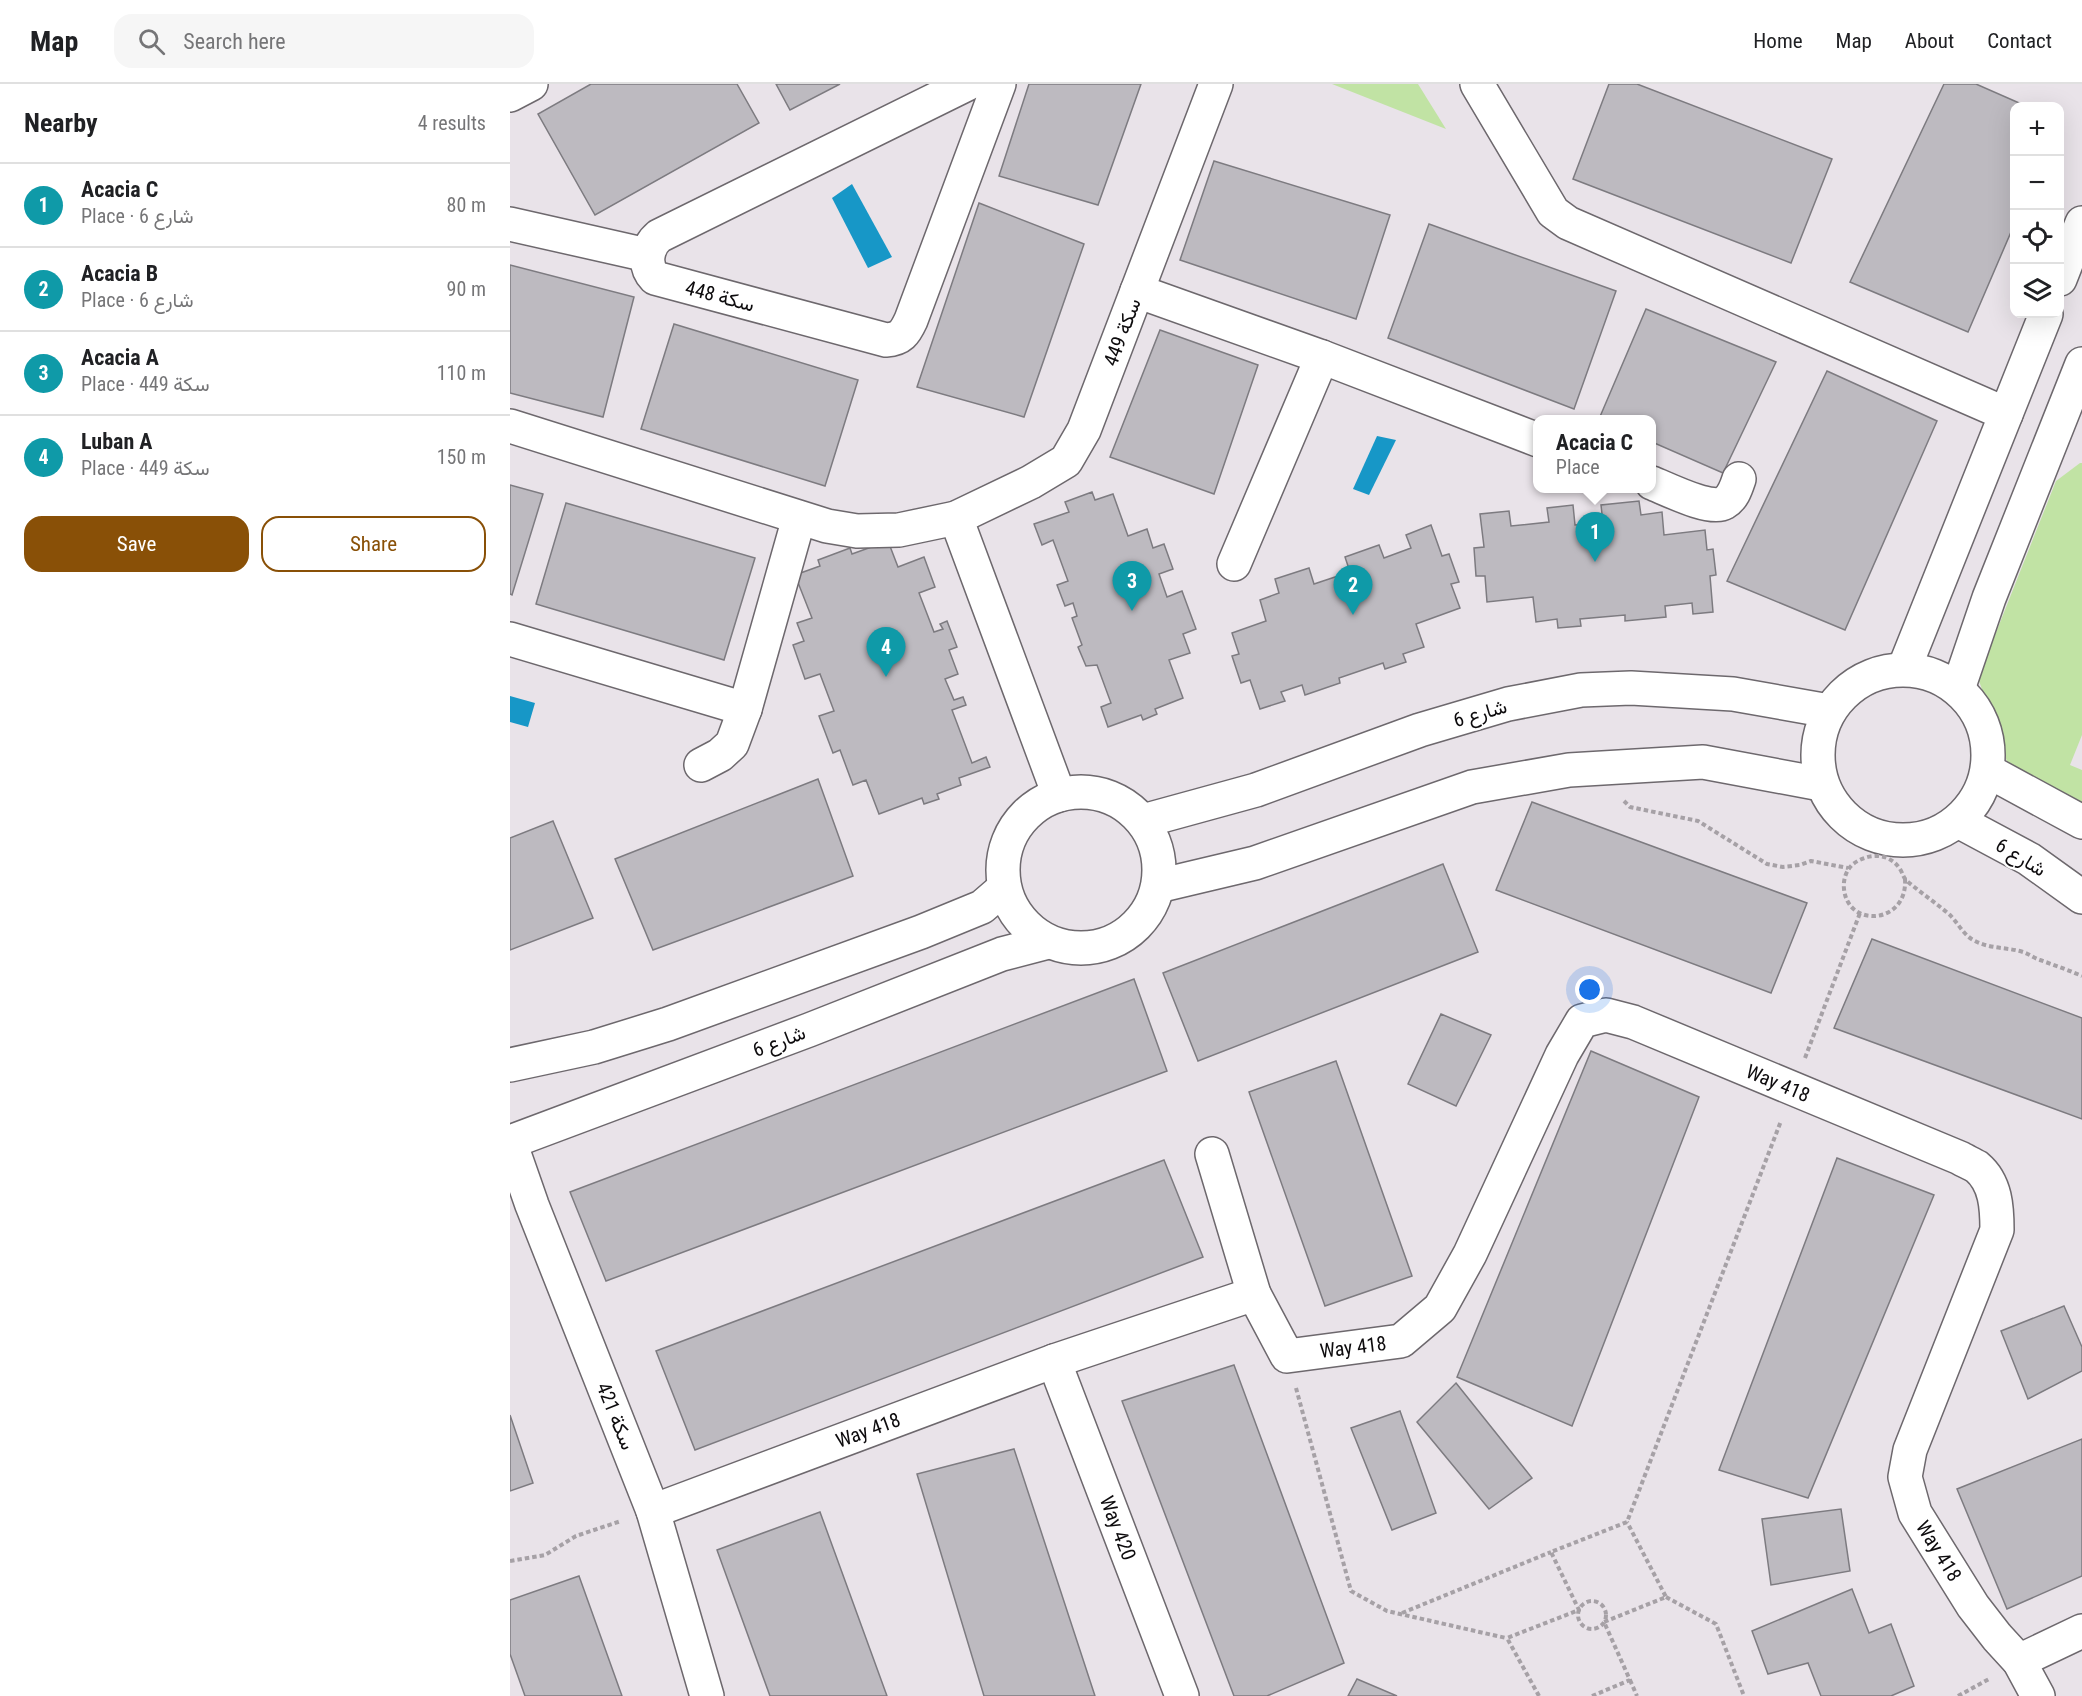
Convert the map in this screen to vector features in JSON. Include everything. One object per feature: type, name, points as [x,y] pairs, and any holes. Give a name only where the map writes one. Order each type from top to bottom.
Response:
[{"type":"street","points":[[510,95],[531,84]]},
{"type":"street","points":[[510,224],[647,255],[659,236],[967,84]]},
{"type":"street","name":"سكة 448","points":[[647,255],[651,274],[655,278],[886,340],[898,339],[906,331],[911,320],[999,84]]},
{"type":"street","name":"سكة 449","points":[[510,426],[827,526],[857,531],[899,530],[956,518],[1030,482],[1066,461],[1084,430],[1216,84]]},
{"type":"street","points":[[1477,84],[1553,212],[1568,223],[2006,414]]},
{"type":"street","points":[[2064,269],[2082,223]]},
{"type":"street","points":[[1137,291],[1322,357],[1533,438]]},
{"type":"street","points":[[1904,669],[2044,318]]},
{"type":"street","points":[[1234,564],[1322,357]]},
{"type":"street","points":[[1958,689],[1989,598],[2071,422],[2082,364]]},
{"type":"street","points":[[1656,485],[1713,507],[1724,504],[1732,496],[1739,479]]},
{"type":"street","points":[[701,765],[732,744],[745,709],[799,518]]},
{"type":"street","points":[[956,518],[1059,795]]},
{"type":"street","points":[[510,639],[745,709]]},
{"type":"street","points":[[1904,669],[1933,675],[1958,689],[1978,713],[1988,741],[1988,771],[1977,798],[1958,821],[1939,833],[1917,839],[1871,835],[1850,823],[1833,805],[1821,784],[1816,759],[1819,734],[1829,711],[1849,688],[1875,674],[1904,669]]},
{"type":"street","name":"شارع 6","points":[[1143,821],[1256,790],[1420,730],[1508,704],[1581,690],[1631,688],[1732,694],[1829,711]]},
{"type":"street","points":[[1158,886],[1255,863],[1472,786],[1569,770],[1703,762],[1821,784]]},
{"type":"street","points":[[1988,771],[2082,822]]},
{"type":"street","points":[[1082,791],[1105,795],[1126,805],[1143,821],[1154,841],[1159,864],[1158,886],[1150,908],[1136,926],[1117,940],[1095,947],[1079,948],[1048,942],[1028,928],[1013,910],[1004,888],[1002,864],[1008,841],[1020,820],[1037,804],[1059,795],[1082,791]]},
{"type":"street","name":"شارع 6","points":[[1958,821],[2029,859],[2082,897]]},
{"type":"street","points":[[510,1065],[594,1047],[668,1024],[921,932],[982,907],[1004,888]]},
{"type":"street","name":"شارع 6","points":[[510,1142],[798,1034],[1002,954],[1048,942]]},
{"type":"street","name":"Way 418","points":[[1287,1356],[1401,1341],[1440,1308],[1470,1254],[1562,1055],[1582,1021],[1606,1016],[1633,1022],[1960,1158],[1977,1168],[1990,1185],[1997,1207],[1997,1230],[1910,1450],[1905,1477],[1915,1513],[1973,1606],[2019,1661],[2038,1696]]},
{"type":"street","name":"سكة 421","points":[[510,1142],[532,1205],[653,1510],[707,1696]]},
{"type":"street","points":[[1212,1154],[1254,1294],[1287,1356]]},
{"type":"street","name":"Way 418","points":[[653,1510],[1053,1361],[1254,1294]]},
{"type":"street","name":"Way 420","points":[[1053,1361],[1182,1696]]},
{"type":"street","points":[[2019,1661],[2082,1630]]},
{"type":"path","points":[[1628,766],[1624,801],[1630,807],[1698,821],[1767,864],[1783,867],[1811,861],[1848,868],[1866,856],[1886,857],[1894,862],[1905,879],[1952,916],[1972,940],[1990,948],[2025,953],[2082,976]]},
{"type":"path","points":[[1848,868],[1844,888],[1846,898],[1852,907],[1870,916],[1880,916],[1897,907],[1905,889],[1905,879]]},
{"type":"path","points":[[1401,1614],[1627,1522],[1860,913]]},
{"type":"path","points":[[1287,1356],[1351,1591],[1386,1611],[1507,1638],[1579,1610]]},
{"type":"path","points":[[510,1561],[545,1555],[576,1536],[653,1510]]},
{"type":"path","points":[[1627,1522],[1666,1597],[1716,1624],[1744,1696]]},
{"type":"path","points":[[1551,1552],[1579,1610]]},
{"type":"path","points":[[1637,1696],[1604,1622],[1605,1610],[1598,1603],[1589,1602],[1581,1605],[1579,1610],[1578,1618],[1583,1626],[1592,1629],[1604,1622],[1666,1597]]},
{"type":"path","points":[[1507,1638],[1539,1696]]},
{"type":"path","points":[[1592,1696],[1630,1680]]},
{"type":"green space","points":[[1332,84],[1418,84],[1446,129]]},
{"type":"green space","points":[[2082,463],[2082,735],[2070,765],[2082,770],[2082,805],[2010,770],[1978,678],[2056,481]]},
{"type":"water","points":[[852,184],[892,257],[868,268],[832,198]]},
{"type":"water","points":[[1377,436],[1396,440],[1369,495],[1353,489]]},
{"type":"water","points":[[510,696],[535,703],[528,727],[510,722]]},
{"type":"building","points":[[591,84],[737,84],[759,123],[595,215],[538,114]]},
{"type":"building","points":[[776,84],[840,84],[790,110]]},
{"type":"building","points":[[1029,84],[1141,84],[1098,205],[999,176]]},
{"type":"building","points":[[1609,84],[1637,84],[1832,159],[1791,263],[1573,179]]},
{"type":"building","points":[[1944,84],[1976,84],[2017,102],[2010,102],[2010,234],[1968,332],[1850,282]]},
{"type":"building","points":[[1214,161],[1390,215],[1356,319],[1180,260]]},
{"type":"building","points":[[979,203],[1084,244],[1024,417],[917,387]]},
{"type":"building","points":[[1429,224],[1616,291],[1574,409],[1388,338]]},
{"type":"building","points":[[510,265],[634,297],[603,417],[510,393]]},
{"type":"building","points":[[1646,309],[1776,362],[1723,473],[1656,444],[1656,415],[1601,415]]},
{"type":"building","points":[[674,324],[858,380],[825,486],[641,429]]},
{"type":"building","points":[[1160,330],[1258,365],[1214,494],[1110,457]]},
{"type":"building","points":[[1827,371],[1937,421],[1845,630],[1727,581]]},
{"type":"building","points":[[510,485],[543,494],[512,595],[510,594]]},
{"type":"building","points":[[1092,492],[1095,500],[1113,494],[1128,536],[1147,529],[1153,548],[1164,544],[1173,569],[1159,574],[1167,597],[1182,591],[1196,629],[1183,634],[1190,653],[1169,660],[1183,698],[1155,709],[1157,714],[1143,720],[1141,715],[1108,727],[1101,707],[1111,703],[1097,665],[1086,666],[1078,647],[1082,645],[1072,618],[1077,616],[1073,603],[1065,606],[1057,585],[1068,581],[1053,540],[1042,545],[1034,524],[1069,512],[1065,502]]},
{"type":"building","points":[[1639,501],[1641,515],[1662,512],[1664,535],[1705,530],[1707,550],[1713,549],[1716,575],[1710,576],[1713,612],[1693,614],[1692,603],[1665,606],[1666,617],[1625,621],[1625,615],[1580,619],[1581,626],[1558,628],[1557,619],[1536,622],[1533,597],[1487,602],[1485,576],[1476,576],[1474,548],[1484,547],[1480,514],[1509,511],[1511,526],[1549,522],[1547,508],[1573,505],[1575,525],[1603,523],[1601,505]]},
{"type":"building","points":[[566,503],[755,558],[724,660],[536,604]]},
{"type":"building","points":[[1431,525],[1442,556],[1449,554],[1459,582],[1451,584],[1460,608],[1416,624],[1424,647],[1403,654],[1406,662],[1385,669],[1383,663],[1339,678],[1340,683],[1305,695],[1302,685],[1281,692],[1285,701],[1260,709],[1250,680],[1241,683],[1232,656],[1239,654],[1232,633],[1266,621],[1260,600],[1279,593],[1275,579],[1309,568],[1314,584],[1350,572],[1345,557],[1379,545],[1384,558],[1411,548],[1406,535]]},
{"type":"building","points":[[888,541],[898,567],[924,557],[935,587],[919,593],[934,632],[943,629],[940,624],[947,621],[957,647],[949,650],[958,674],[945,679],[954,700],[963,697],[966,705],[952,710],[972,763],[986,757],[990,767],[959,778],[961,785],[937,794],[939,799],[924,804],[922,798],[879,814],[866,780],[853,785],[840,750],[833,753],[819,716],[834,711],[820,674],[805,679],[793,645],[804,641],[797,623],[812,618],[795,575],[820,566],[818,560],[850,548],[852,554]]},
{"type":"building","points":[[818,779],[853,876],[653,950],[615,859]]},
{"type":"building","points":[[1532,802],[1807,903],[1771,993],[1496,890]]},
{"type":"building","points":[[553,821],[593,918],[510,950],[510,838]]},
{"type":"building","points":[[1443,864],[1478,952],[1198,1061],[1163,973]]},
{"type":"building","points":[[1872,939],[2082,1018],[2082,1119],[1834,1028]]},
{"type":"building","points":[[1134,979],[1167,1071],[606,1281],[570,1192]]},
{"type":"building","points":[[1441,1014],[1491,1035],[1456,1106],[1408,1084]]},
{"type":"building","points":[[1591,1051],[1699,1097],[1572,1426],[1457,1377]]},
{"type":"building","points":[[1336,1061],[1412,1276],[1325,1306],[1249,1092]]},
{"type":"building","points":[[1837,1158],[1934,1195],[1808,1498],[1719,1470]]},
{"type":"building","points":[[1164,1160],[1203,1257],[695,1450],[656,1351]]},
{"type":"building","points":[[2064,1306],[2082,1347],[2082,1371],[2028,1399],[2001,1331]]},
{"type":"building","points":[[1234,1365],[1344,1663],[1267,1696],[1234,1696],[1122,1401]]},
{"type":"building","points":[[1456,1383],[1532,1478],[1489,1509],[1417,1422]]},
{"type":"building","points":[[1400,1411],[1436,1513],[1392,1530],[1351,1428]]},
{"type":"building","points":[[510,1415],[533,1483],[510,1491]]},
{"type":"building","points":[[2082,1439],[2082,1576],[2007,1609],[1957,1489]]},
{"type":"building","points":[[1014,1449],[1095,1696],[984,1696],[917,1474]]},
{"type":"building","points":[[1841,1509],[1850,1571],[1771,1585],[1762,1519]]},
{"type":"building","points":[[820,1512],[887,1696],[770,1696],[717,1550]]},
{"type":"building","points":[[579,1576],[622,1696],[525,1696],[510,1654],[510,1600]]},
{"type":"building","points":[[1852,1589],[1869,1633],[1891,1624],[1914,1686],[1891,1696],[1821,1696],[1808,1663],[1768,1674],[1752,1631]]},
{"type":"building","points":[[1357,1679],[1397,1696],[1348,1696]]},
{"type":"place","name":"Acacia C","points":[[1595,562]]},
{"type":"place","name":"Acacia A","points":[[1132,611]]},
{"type":"place","name":"Acacia B","points":[[1353,615]]},
{"type":"place","name":"Luban A","points":[[886,677]]}]
